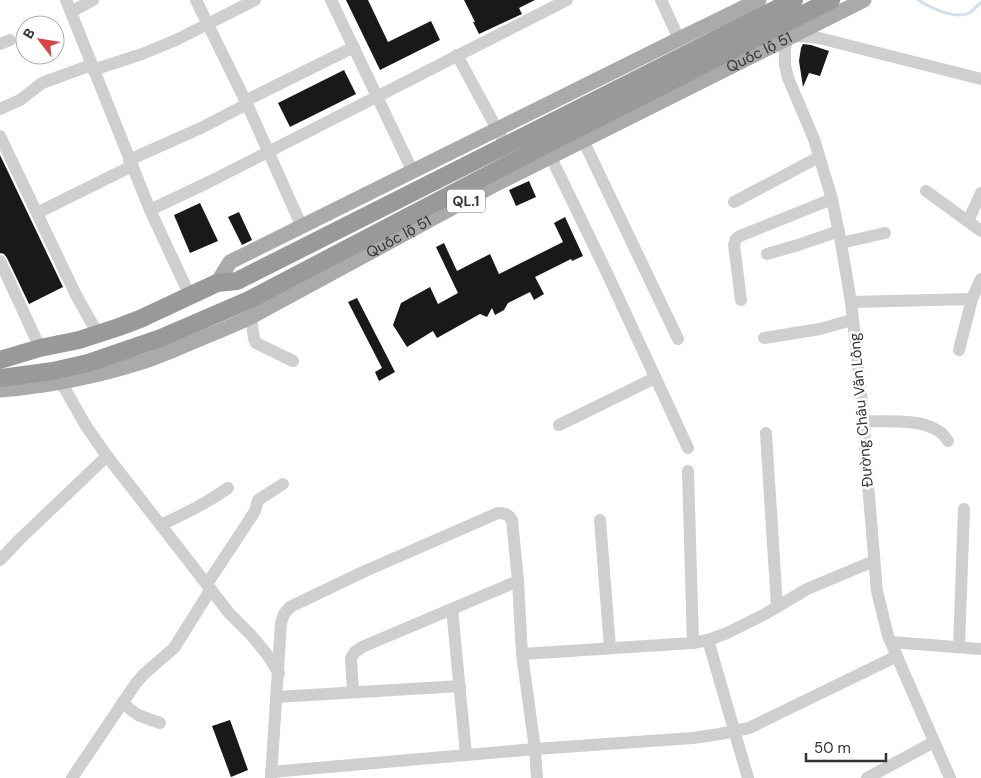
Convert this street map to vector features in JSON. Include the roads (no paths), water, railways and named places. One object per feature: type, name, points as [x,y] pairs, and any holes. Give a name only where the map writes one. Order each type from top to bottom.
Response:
[{"type":"highway","name":"Quốc lộ 51","points":[[0,378],[59,376],[88,363],[161,338],[249,300],[548,151],[778,18],[794,0]]},
{"type":"highway","name":"Quốc lộ 51","points":[[1,359],[98,334],[140,319],[218,283],[237,281],[506,146],[778,18],[832,0]]},
{"type":"main road","points":[[218,283],[230,262],[759,0]]},
{"type":"main road","name":"Quốc lộ 51","points":[[0,390],[25,388],[59,376],[101,373],[147,360],[224,330],[498,183],[548,151],[583,140],[778,18],[864,0]]},
{"type":"street","points":[[93,0],[68,6],[150,210],[190,296]]},
{"type":"street","points":[[196,0],[246,103],[302,227]]},
{"type":"street","points":[[0,109],[20,100],[42,83],[156,49],[255,0]]},
{"type":"street","points":[[331,0],[412,172]]},
{"type":"street","points":[[150,210],[567,0]]},
{"type":"street","points":[[661,0],[679,39]]},
{"type":"street","points":[[778,18],[802,36],[819,38],[981,79]]},
{"type":"street","name":"Đường Châu Văn Lồng","points":[[778,18],[785,48],[785,65],[788,78],[814,139],[832,199],[840,237],[850,302],[864,421],[864,449],[876,591],[888,636],[950,778]]},
{"type":"street","points":[[37,213],[354,47]]},
{"type":"street","points":[[457,56],[506,146]]},
{"type":"street","points":[[0,136],[76,295],[98,334]]},
{"type":"street","points":[[583,140],[678,339]]},
{"type":"street","points":[[548,151],[688,448]]},
{"type":"street","points":[[734,202],[819,157]]},
{"type":"street","points":[[926,191],[981,232]]},
{"type":"street","points":[[968,221],[981,193]]},
{"type":"street","points":[[741,300],[734,245],[736,239],[832,199]]},
{"type":"street","points":[[767,254],[840,237],[885,233]]},
{"type":"street","points":[[0,261],[40,348]]},
{"type":"street","points":[[959,350],[972,299],[981,279]]},
{"type":"street","points":[[850,302],[972,299]]},
{"type":"street","points":[[251,317],[256,343],[293,361]]},
{"type":"street","points":[[764,338],[820,329],[852,320]]},
{"type":"street","points":[[59,376],[86,426],[107,456],[209,587],[266,653],[279,672]]},
{"type":"street","points":[[558,425],[655,378]]},
{"type":"street","points":[[864,421],[911,422],[928,426],[940,432],[948,441]]},
{"type":"street","points":[[766,433],[777,607]]},
{"type":"street","points":[[0,560],[18,540],[107,456]]},
{"type":"street","points":[[688,471],[693,642]]},
{"type":"street","points":[[72,778],[122,703],[144,674],[174,648],[179,641],[255,511],[258,500],[283,484]]},
{"type":"street","points":[[161,524],[216,497],[228,488]]},
{"type":"street","points":[[959,647],[964,508]]},
{"type":"street","points":[[537,778],[535,748],[522,654],[512,520],[509,516],[504,513],[498,514],[363,572],[290,607],[284,614],[281,623],[271,775],[466,754],[535,748],[694,738],[735,731],[749,728],[897,656]]},
{"type":"street","points":[[600,520],[610,648]]},
{"type":"street","points":[[522,654],[708,640],[727,633],[765,614],[807,589],[874,561]]},
{"type":"street","points":[[353,692],[352,658],[355,652],[362,647],[518,581]]},
{"type":"street","points":[[452,609],[466,754]]},
{"type":"street","points":[[708,640],[748,778]]},
{"type":"street","points":[[891,642],[981,650]]},
{"type":"street","points":[[277,697],[460,686]]},
{"type":"street","points":[[122,703],[138,715],[160,723]]},
{"type":"street","points":[[867,778],[934,742]]},
{"type":"waterway","points":[[918,0],[943,12],[957,15],[969,13],[981,2]]}]
